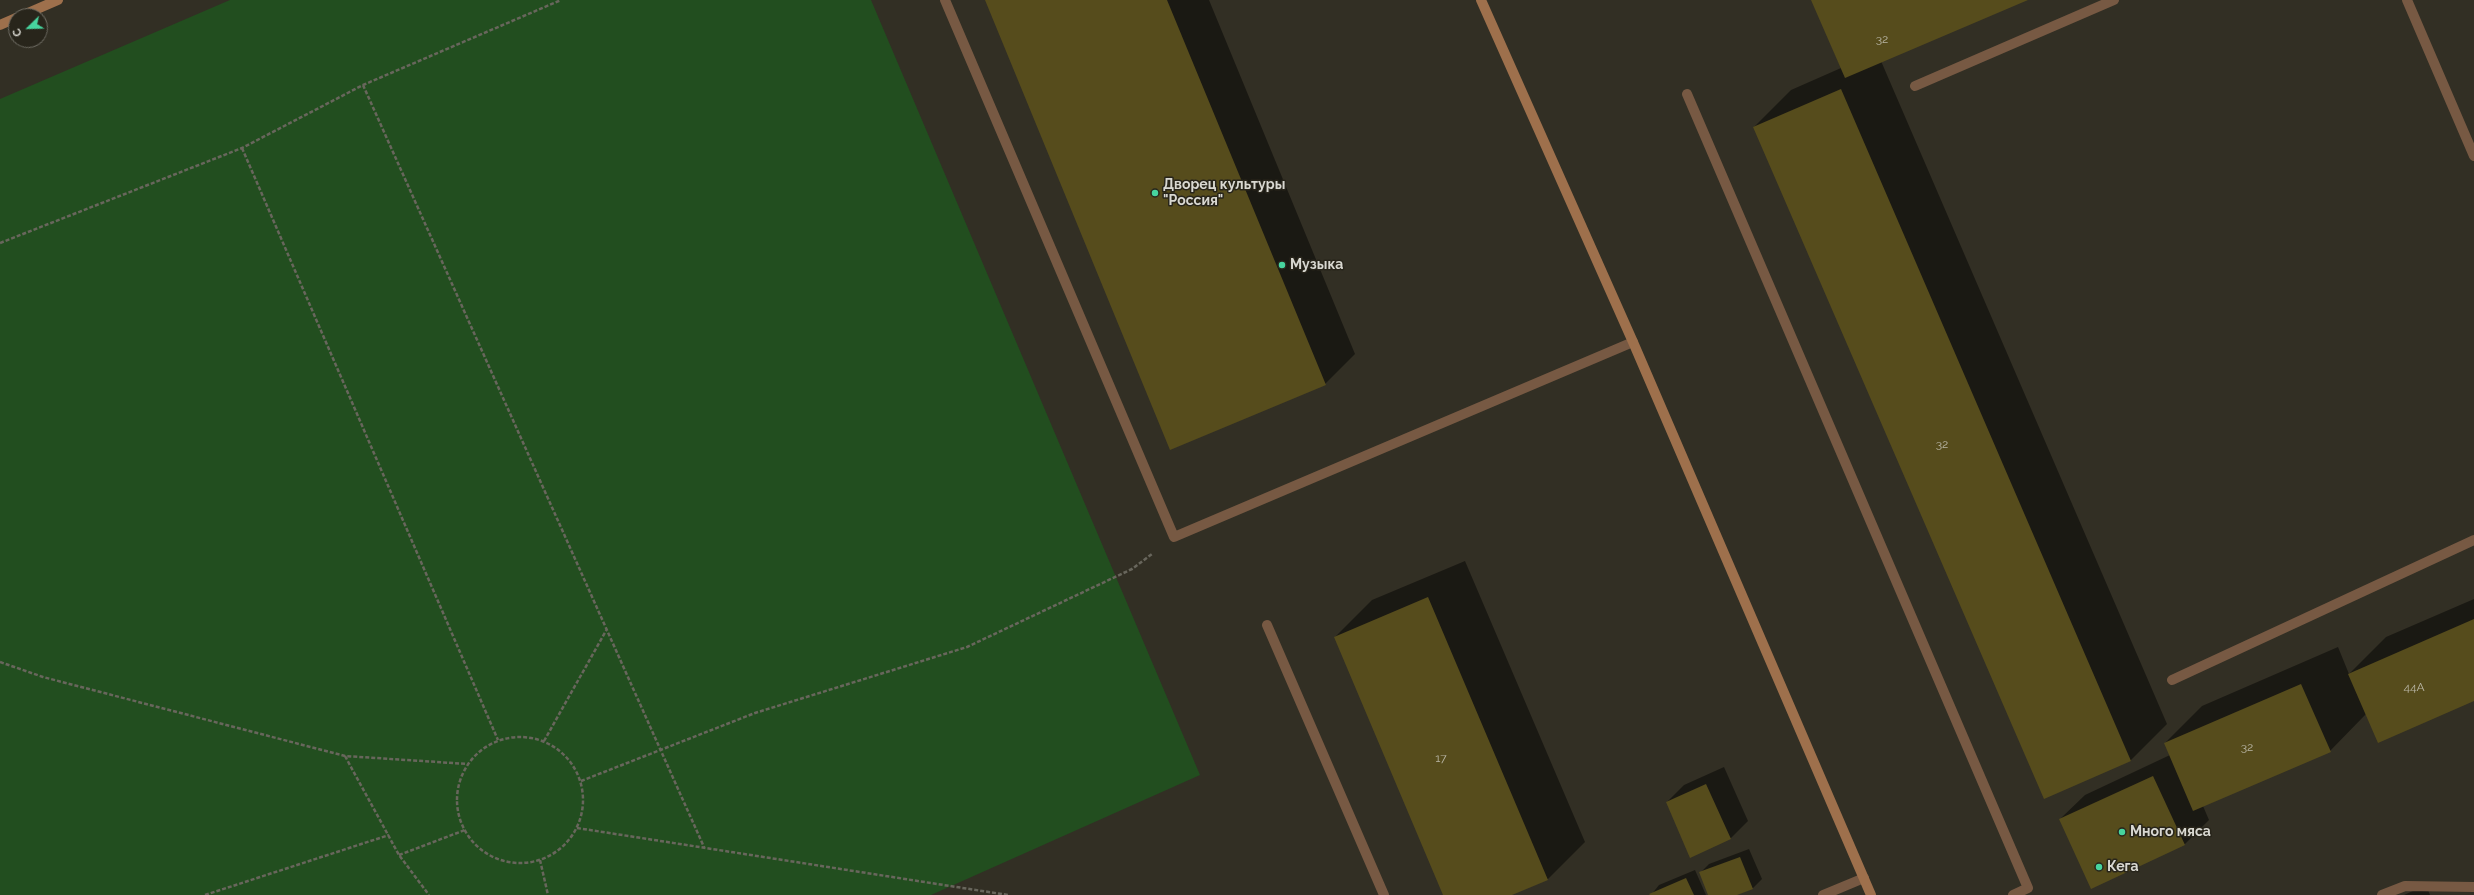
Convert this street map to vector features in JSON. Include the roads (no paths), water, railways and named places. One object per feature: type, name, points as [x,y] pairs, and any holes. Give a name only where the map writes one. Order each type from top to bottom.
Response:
[{"type":"main road","points":[[40,8],[58,0]]},
{"type":"main road","points":[[1481,0],[1633,342],[1871,895]]},
{"type":"lane","points":[[945,0],[1174,537],[1633,342]]},
{"type":"lane","points":[[1916,86],[2114,0]]},
{"type":"lane","points":[[2407,0],[2474,156]]},
{"type":"lane","points":[[1687,94],[2028,888],[2013,895]]},
{"type":"lane","points":[[2172,680],[2474,540]]},
{"type":"lane","points":[[1267,625],[1384,895]]},
{"type":"lane","points":[[1823,895],[1864,878]]},
{"type":"lane","points":[[2382,895],[2405,886],[2474,887]]},
{"type":"place","name":"Дворец культуры \"Россия\"","points":[[1155,193]]},
{"type":"place","name":"Музыка","points":[[1282,265]]},
{"type":"place","name":"Много мяса","points":[[2122,832]]},
{"type":"place","name":"Кега","points":[[2099,867]]}]
